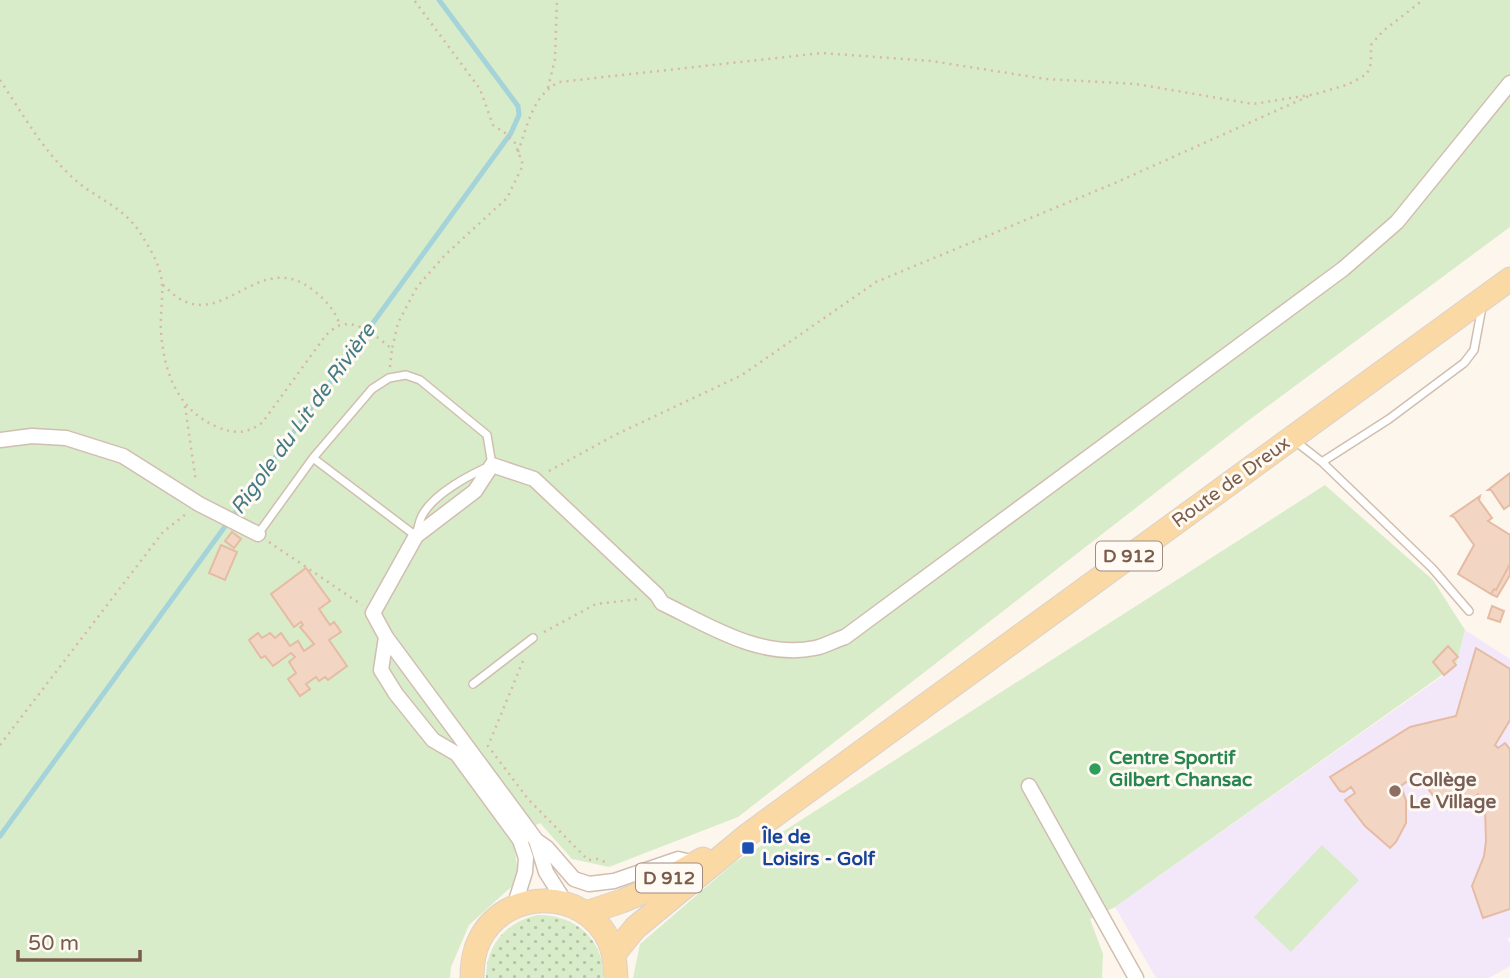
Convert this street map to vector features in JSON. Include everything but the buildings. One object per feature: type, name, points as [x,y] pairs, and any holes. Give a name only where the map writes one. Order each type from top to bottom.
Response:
[{"type":"main road","name":"Route de Dreux","points":[[614,954],[635,928],[749,834],[1510,279]]},
{"type":"main road","name":"Route de Dreux","points":[[586,913],[640,894],[749,834]]},
{"type":"main road","points":[[472,978],[472,960],[479,941],[490,924],[514,906],[547,900],[565,902],[586,913],[599,925],[614,954],[616,978]]},
{"type":"street","points":[[695,863],[678,859],[614,881],[589,884],[574,879],[547,848],[536,840],[386,637],[373,613],[416,536],[475,491],[492,464],[534,479],[657,594],[663,603],[753,646],[779,651],[816,648],[845,637],[1343,269],[1397,222],[1510,83]]},
{"type":"street","points":[[0,440],[32,436],[66,438],[123,456],[199,504],[258,534]]},
{"type":"street","points":[[386,637],[381,670],[396,694],[433,740],[457,754],[520,839],[526,858],[525,872],[514,906]]},
{"type":"street","points":[[1030,786],[1136,978]]},
{"type":"street","points":[[536,840],[546,872],[565,902]]},
{"type":"lane","points":[[1322,462],[1389,419],[1464,363],[1474,350],[1478,337],[1483,298]]},
{"type":"lane","points":[[258,534],[313,458],[372,389],[389,378],[406,375],[420,380],[487,435],[492,464]]},
{"type":"lane","points":[[1292,438],[1322,462],[1432,568],[1469,611]]},
{"type":"lane","points":[[313,458],[416,536]]},
{"type":"lane","points":[[473,684],[533,638]]},
{"type":"path","points":[[389,378],[398,323],[417,287],[445,255],[507,198],[523,165],[514,143],[493,125],[480,89],[414,0]]},
{"type":"path","points":[[548,88],[555,59],[557,0]]},
{"type":"path","points":[[534,479],[615,435],[742,375],[876,282],[1115,183],[1316,94],[1349,84],[1367,74],[1371,63],[1371,45],[1383,31],[1423,0]]},
{"type":"path","points":[[518,152],[538,97],[559,82],[822,53],[930,61],[1046,79],[1136,84],[1253,104],[1316,94]]},
{"type":"path","points":[[0,80],[67,172],[123,212],[157,264],[162,285],[161,332],[164,353],[167,368],[185,406],[199,504],[163,531],[0,745]]},
{"type":"path","points":[[162,285],[185,302],[202,304],[222,300],[274,276],[294,278],[324,299],[336,313],[340,325]]},
{"type":"path","points":[[185,406],[213,425],[228,431],[240,433],[251,430],[262,423],[326,335],[340,325],[357,326],[392,349]]},
{"type":"path","points":[[258,534],[373,613]]},
{"type":"path","points":[[608,863],[597,859],[588,860],[528,799],[488,746],[533,638],[596,604],[642,599],[663,603]]},
{"type":"shaded area","name":"Collège Le Village","points":[[1465,630],[1510,659],[1510,937],[1507,939],[1510,943],[1510,966],[1489,978],[1156,978],[1115,907],[1444,675],[1456,665]]},
{"type":"green space","points":[[0,0],[1510,0],[1510,227],[1249,420],[738,817],[609,867],[572,859],[540,823],[513,837],[519,880],[469,925],[451,967],[450,978],[0,978]]},
{"type":"green space","name":"Centre Sportif Gilbert Chansac","points":[[1325,485],[1433,580],[1465,630],[1456,665],[1115,907],[1090,919],[1103,954],[1102,978],[633,978],[640,944],[734,863]]},
{"type":"green space","points":[[1322,845],[1359,880],[1291,952],[1254,917]]},
{"type":"green space","points":[[537,915],[563,919],[585,932],[599,952],[603,978],[486,978],[489,955],[499,937],[516,924]]},
{"type":"waterway","name":"Rigole du Lit de Rivière","points":[[0,836],[511,133],[519,115],[518,106],[439,0]]},
{"type":"place","name":"Centre Sportif Gilbert Chansac","points":[[1095,769]]},
{"type":"place","name":"Collège Le Village","points":[[1395,791]]},
{"type":"place","name":"Île de Loisirs - Golf","points":[[748,848]]}]
